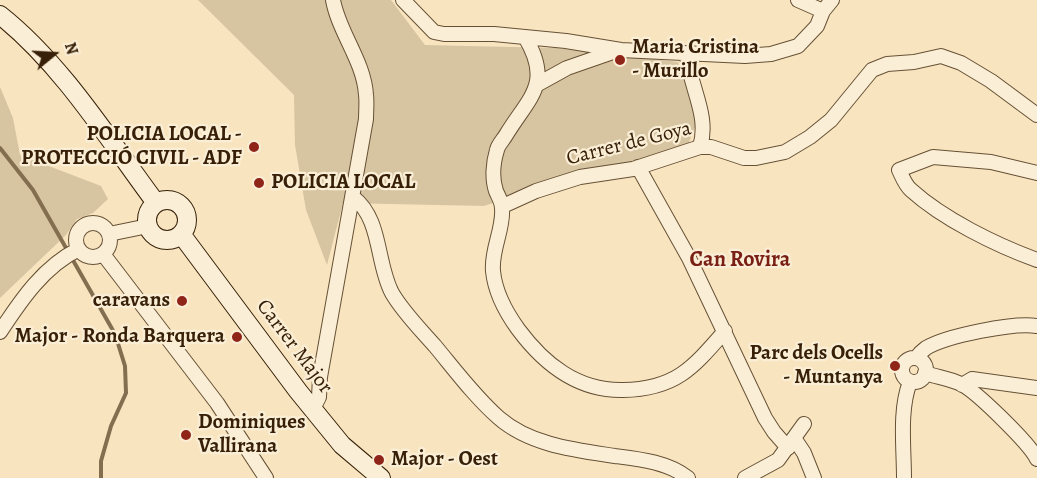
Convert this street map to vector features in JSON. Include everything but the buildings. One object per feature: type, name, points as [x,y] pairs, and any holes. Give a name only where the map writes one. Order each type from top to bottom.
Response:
[{"type":"street","points":[[313,409],[319,397],[320,377],[366,119],[366,94],[362,75],[339,21],[333,0]]},
{"type":"street","points":[[403,0],[434,32],[444,34],[494,34],[566,40],[621,50],[745,56],[771,54],[798,46],[810,34],[817,26],[827,6],[798,0]]},
{"type":"street","points":[[0,15],[24,35],[50,64],[156,203]]},
{"type":"street","points":[[525,37],[532,50],[538,84]]},
{"type":"street","points":[[621,50],[606,53],[567,68],[538,84],[526,107],[497,148],[494,167],[495,188],[502,206],[501,228],[494,255],[493,270],[497,292],[513,321],[534,350],[563,374],[602,390],[656,387],[680,376],[713,346],[725,331]]},
{"type":"street","points":[[687,54],[704,134],[700,147]]},
{"type":"street","name":"Carrer de Goya","points":[[502,206],[536,191],[580,177],[638,167],[700,147],[711,147],[744,158],[785,152],[810,137],[831,120],[872,70],[887,64],[914,62],[941,56],[961,63],[992,81],[1037,115]]},
{"type":"street","points":[[1037,173],[991,162],[933,158],[899,170],[909,188],[936,208],[1011,251],[1037,260]]},
{"type":"street","points":[[638,167],[689,258],[765,418],[774,432],[804,453],[814,478]]},
{"type":"street","points":[[353,197],[366,210],[385,275],[398,302],[468,386],[501,420],[541,441],[666,466],[688,478]]},
{"type":"street","points":[[173,201],[183,209],[187,222],[181,234],[164,240],[157,237],[148,226],[148,213],[156,203],[173,201]]},
{"type":"street","points":[[97,224],[109,234],[110,244],[104,254],[91,257],[79,249],[78,233],[86,225],[97,224]]},
{"type":"street","points":[[109,234],[148,226]]},
{"type":"street","name":"Carrer Major","points":[[181,234],[298,391],[349,452],[381,478]]},
{"type":"street","points":[[0,332],[44,273],[62,257],[79,249]]},
{"type":"street","points":[[104,254],[217,403],[266,478]]},
{"type":"street","points":[[910,382],[903,375],[902,369],[907,361],[916,358],[928,347],[990,329],[1016,325],[1037,326]]},
{"type":"street","points":[[910,382],[920,381],[925,373],[924,364],[916,358]]},
{"type":"street","points":[[925,373],[962,385],[1036,454]]},
{"type":"street","points":[[298,391],[320,377]]},
{"type":"street","points":[[962,385],[972,380],[1037,387]]},
{"type":"street","points":[[904,478],[904,408],[910,382]]},
{"type":"street","points":[[745,478],[778,460],[804,424]]},
{"type":"shaded area","points":[[198,0],[391,0],[425,45],[557,48],[678,62],[697,122],[687,147],[640,167],[584,172],[484,206],[343,203],[327,265],[306,210],[295,145],[294,95]]},
{"type":"shaded area","points":[[0,87],[13,118],[20,155],[101,186],[108,199],[93,213],[77,219],[66,235],[0,298]]},
{"type":"waterway","points":[[0,148],[33,190],[115,334],[125,366],[126,393],[111,426],[101,461],[101,478]]},
{"type":"place","name":"Maria Cristina - Murillo","points":[[620,60]]},
{"type":"place","name":"POLICIA LOCAL - PROTECCIÓ CIVIL - ADF","points":[[254,147]]},
{"type":"place","name":"POLICIA LOCAL","points":[[259,183]]},
{"type":"place","name":"caravans","points":[[182,301]]},
{"type":"place","name":"Major - Ronda Barquera","points":[[237,337]]},
{"type":"place","name":"Parc dels Ocells - Muntanya","points":[[895,366]]},
{"type":"place","name":"Dominiques Vallirana","points":[[186,435]]},
{"type":"place","name":"Major - Oest","points":[[379,460]]},
{"type":"district","name":"Can Rovira","points":[[740,261]]}]
